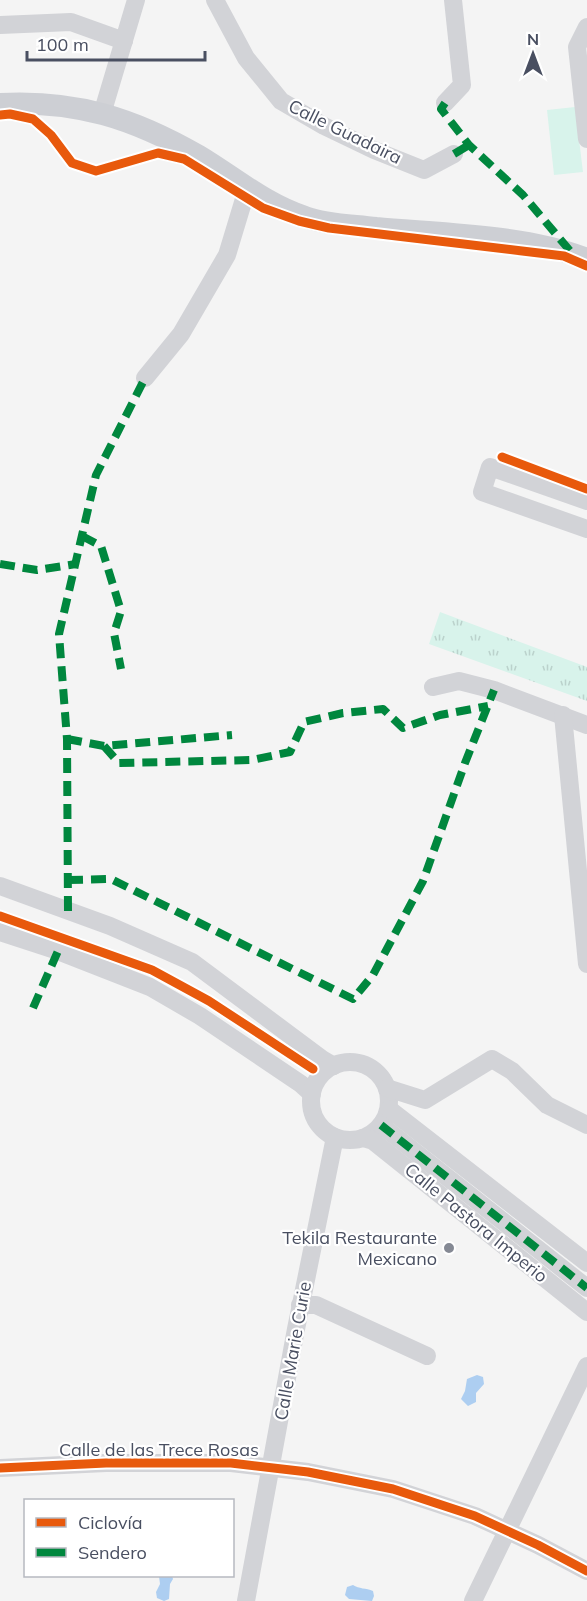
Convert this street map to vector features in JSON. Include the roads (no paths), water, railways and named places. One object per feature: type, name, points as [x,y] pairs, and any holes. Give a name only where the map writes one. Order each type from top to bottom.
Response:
[{"type":"main road","points":[[0,104],[57,104],[102,114],[159,134],[200,157],[278,207],[307,218],[347,225],[532,243],[587,259]]},
{"type":"street","points":[[102,114],[136,0]]},
{"type":"street","name":"Calle Guadaira","points":[[215,0],[246,58],[281,101],[324,126],[374,150],[424,170],[454,154]]},
{"type":"street","points":[[445,104],[462,85],[453,0]]},
{"type":"street","points":[[0,25],[71,22],[124,41]]},
{"type":"street","points":[[587,27],[577,47],[587,139]]},
{"type":"street","points":[[145,378],[181,334],[227,255],[247,189]]},
{"type":"street","points":[[587,501],[490,467],[482,492],[587,529]]},
{"type":"street","points":[[433,687],[459,681],[494,690],[587,725]]},
{"type":"street","points":[[562,715],[587,964]]},
{"type":"street","points":[[0,886],[110,926],[192,962],[334,1066]]},
{"type":"street","points":[[0,932],[58,951],[150,987],[200,1016],[301,1084],[312,1094]]},
{"type":"street","points":[[415,1128],[414,1116],[426,1100],[492,1059],[512,1071],[547,1105],[587,1125]]},
{"type":"street","points":[[347,1062],[365,1066],[381,1077],[387,1088],[385,1117],[373,1133],[363,1138],[343,1140],[335,1137],[315,1120],[311,1107],[312,1094],[320,1077],[334,1066],[347,1062]]},
{"type":"street","points":[[387,1088],[426,1100]]},
{"type":"street","points":[[385,1117],[587,1288]]},
{"type":"street","name":"Calle Pastora Imperio","points":[[385,1117],[415,1128],[587,1263]]},
{"type":"street","name":"Calle Marie Curie","points":[[246,1601],[300,1305],[335,1137]]},
{"type":"street","name":"Calle Pastora Imperio","points":[[363,1138],[373,1141],[587,1312]]},
{"type":"street","points":[[300,1305],[315,1305],[427,1356]]},
{"type":"street","points":[[473,1601],[587,1366]]},
{"type":"street","name":"Calle de las Trece Rosas","points":[[0,1468],[106,1463],[231,1463],[308,1472],[393,1489],[475,1516],[587,1571]]},
{"type":"water","points":[[477,1375],[483,1377],[484,1384],[476,1393],[476,1402],[468,1406],[461,1399],[467,1379]]},
{"type":"water","points":[[159,1577],[172,1577],[169,1599],[164,1601],[157,1598],[156,1592],[160,1584]]},
{"type":"water","points":[[353,1585],[373,1591],[372,1601],[349,1599],[345,1595],[347,1587]]},
{"type":"place","name":"Tekila Restaurante Mexicano","points":[[449,1248]]}]
